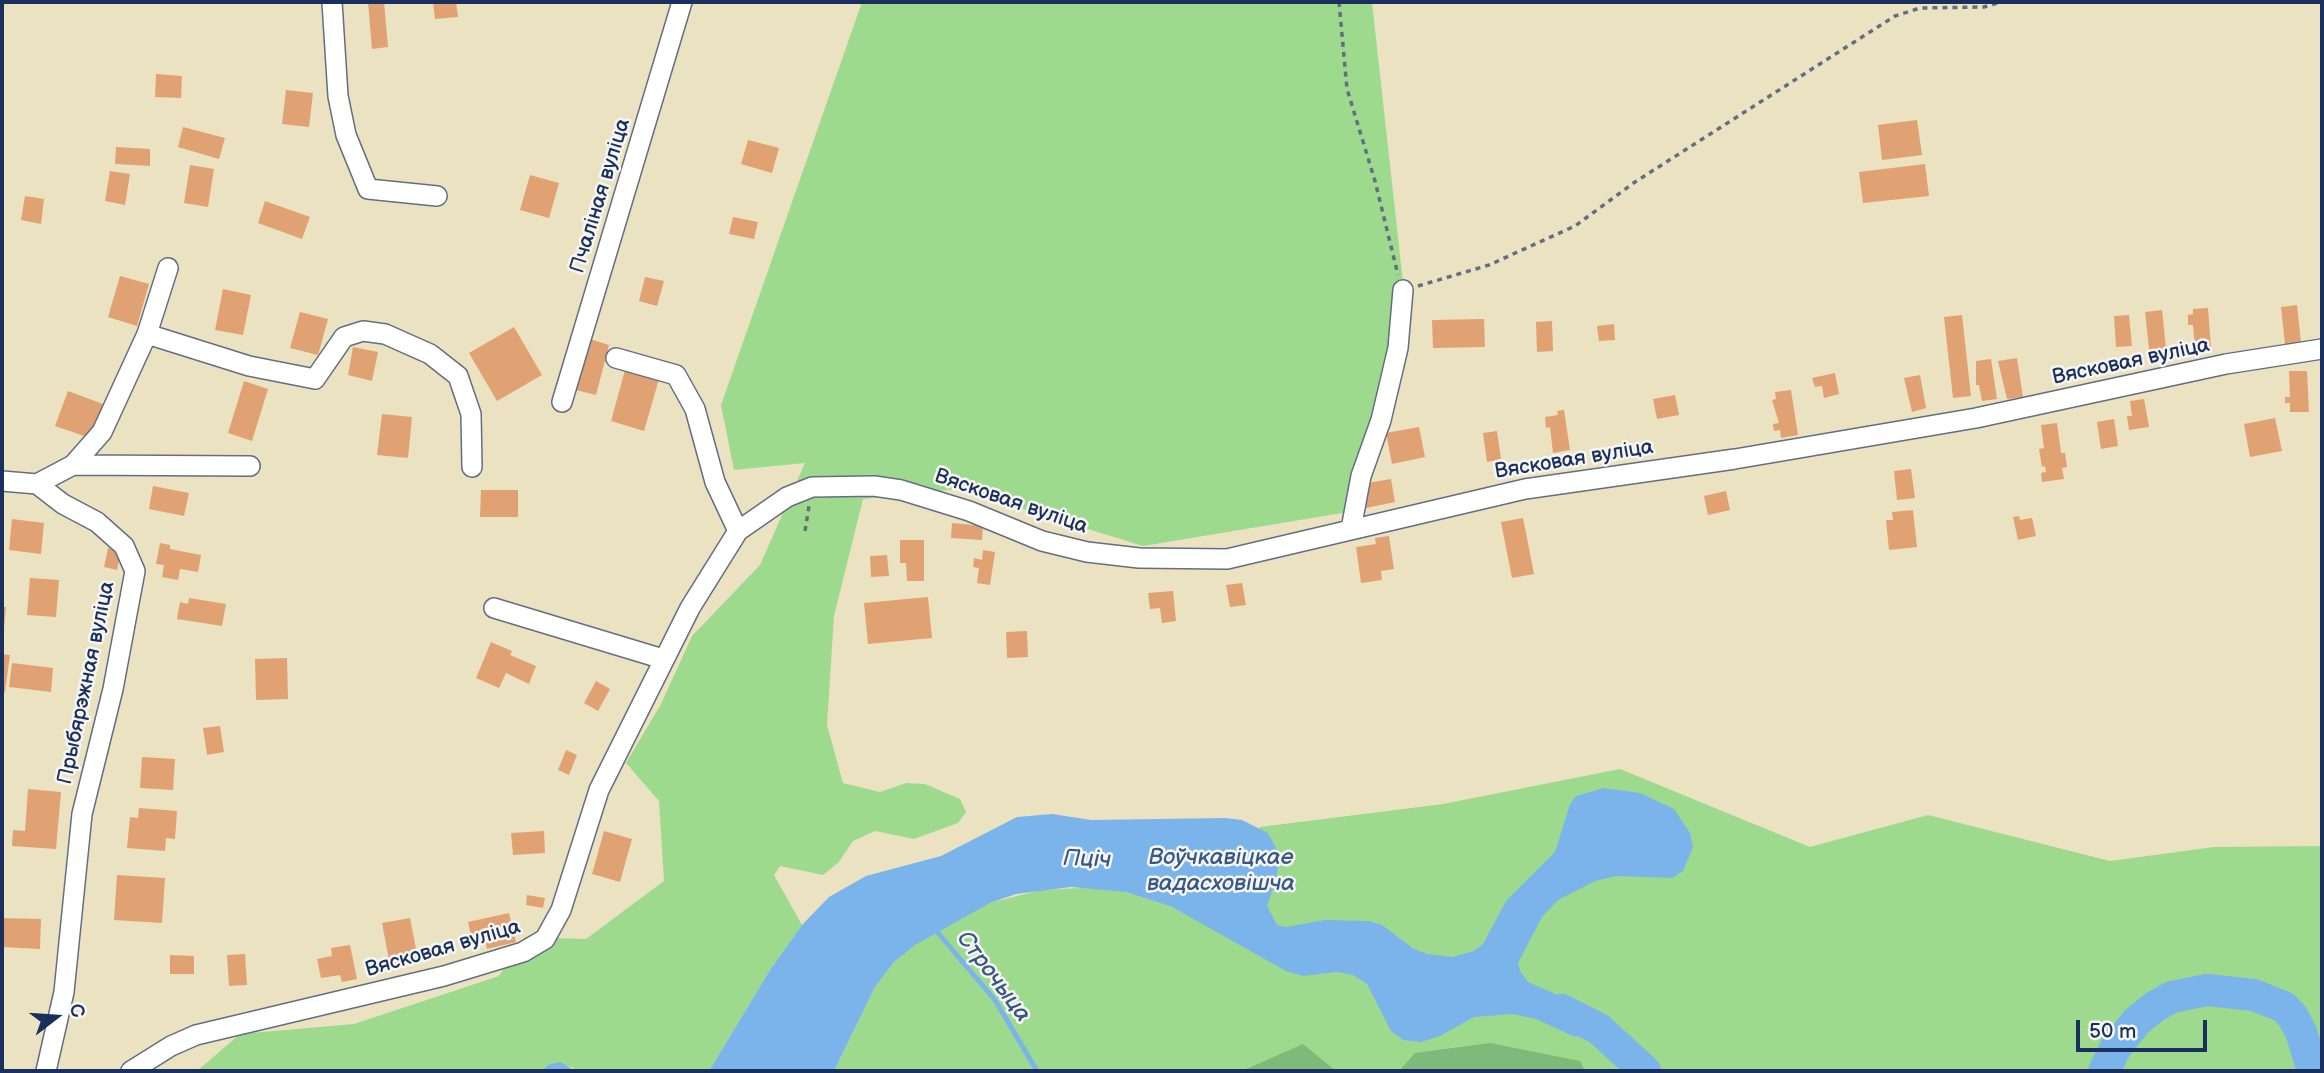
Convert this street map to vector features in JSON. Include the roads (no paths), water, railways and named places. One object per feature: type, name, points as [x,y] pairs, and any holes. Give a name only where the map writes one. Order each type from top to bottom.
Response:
[{"type":"street","points":[[332,2],[338,96],[346,135],[368,188],[438,196]]},
{"type":"street","name":"Пчаліная вуліца","points":[[562,402],[682,2]]},
{"type":"street","points":[[2,481],[37,484],[73,465],[102,432],[147,334],[168,268]]},
{"type":"street","points":[[1351,530],[1361,476],[1381,420],[1398,348],[1403,290]]},
{"type":"street","points":[[147,334],[249,366],[315,379],[344,337],[363,331],[385,334],[430,354],[458,376],[471,414],[472,467]]},
{"type":"street","name":"Вясковая вуліца","points":[[131,1071],[171,1046],[196,1035],[444,976],[523,952],[545,939],[561,910],[599,789],[690,608],[738,531],[812,487],[874,486],[929,497],[1065,548],[1139,558],[1227,559],[1525,489],[1735,459],[1976,418],[2226,364],[2322,349]]},
{"type":"street","points":[[616,358],[676,375],[695,409],[715,482],[738,531]]},
{"type":"street","points":[[73,465],[250,467]]},
{"type":"street","name":"Прыбярэжная вуліца","points":[[37,484],[63,504],[97,522],[124,546],[135,571],[113,689],[82,814],[64,992],[46,1071]]},
{"type":"street","points":[[494,608],[663,659]]},
{"type":"water","name":"Воўчкавіцкае вадасховішча","points":[[1604,788],[1640,793],[1674,809],[1690,833],[1693,847],[1683,871],[1672,878],[1616,876],[1595,881],[1558,900],[1542,917],[1518,963],[1520,971],[1528,982],[1599,1013],[1599,1029],[1575,1037],[1536,1019],[1512,1014],[1474,1017],[1440,1036],[1421,1042],[1403,1040],[1391,1031],[1367,984],[1353,975],[1337,972],[1303,976],[1286,971],[1172,907],[1126,892],[1071,887],[1016,894],[990,903],[915,945],[894,962],[875,987],[834,1071],[709,1071],[770,970],[802,925],[829,897],[866,876],[941,856],[1017,817],[1052,814],[1091,820],[1242,820],[1268,833],[1280,855],[1276,880],[1267,906],[1277,925],[1286,927],[1325,920],[1369,921],[1382,925],[1414,949],[1427,954],[1452,957],[1474,951],[1483,944],[1506,901],[1555,852],[1570,804],[1576,796]]},
{"type":"water","points":[[560,1062],[576,1071],[541,1071],[548,1065]]},
{"type":"waterway","name":"Строчыца","points":[[933,927],[995,1000],[1037,1071]]},
{"type":"waterway","name":"Пціч","points":[[2104,1071],[2116,1047],[2136,1022],[2154,1007],[2172,997],[2207,990],[2254,995],[2284,1007],[2301,1032],[2313,1071]]},
{"type":"waterway","name":"Пціч","points":[[1562,1010],[1599,1029],[1645,1071]]}]
